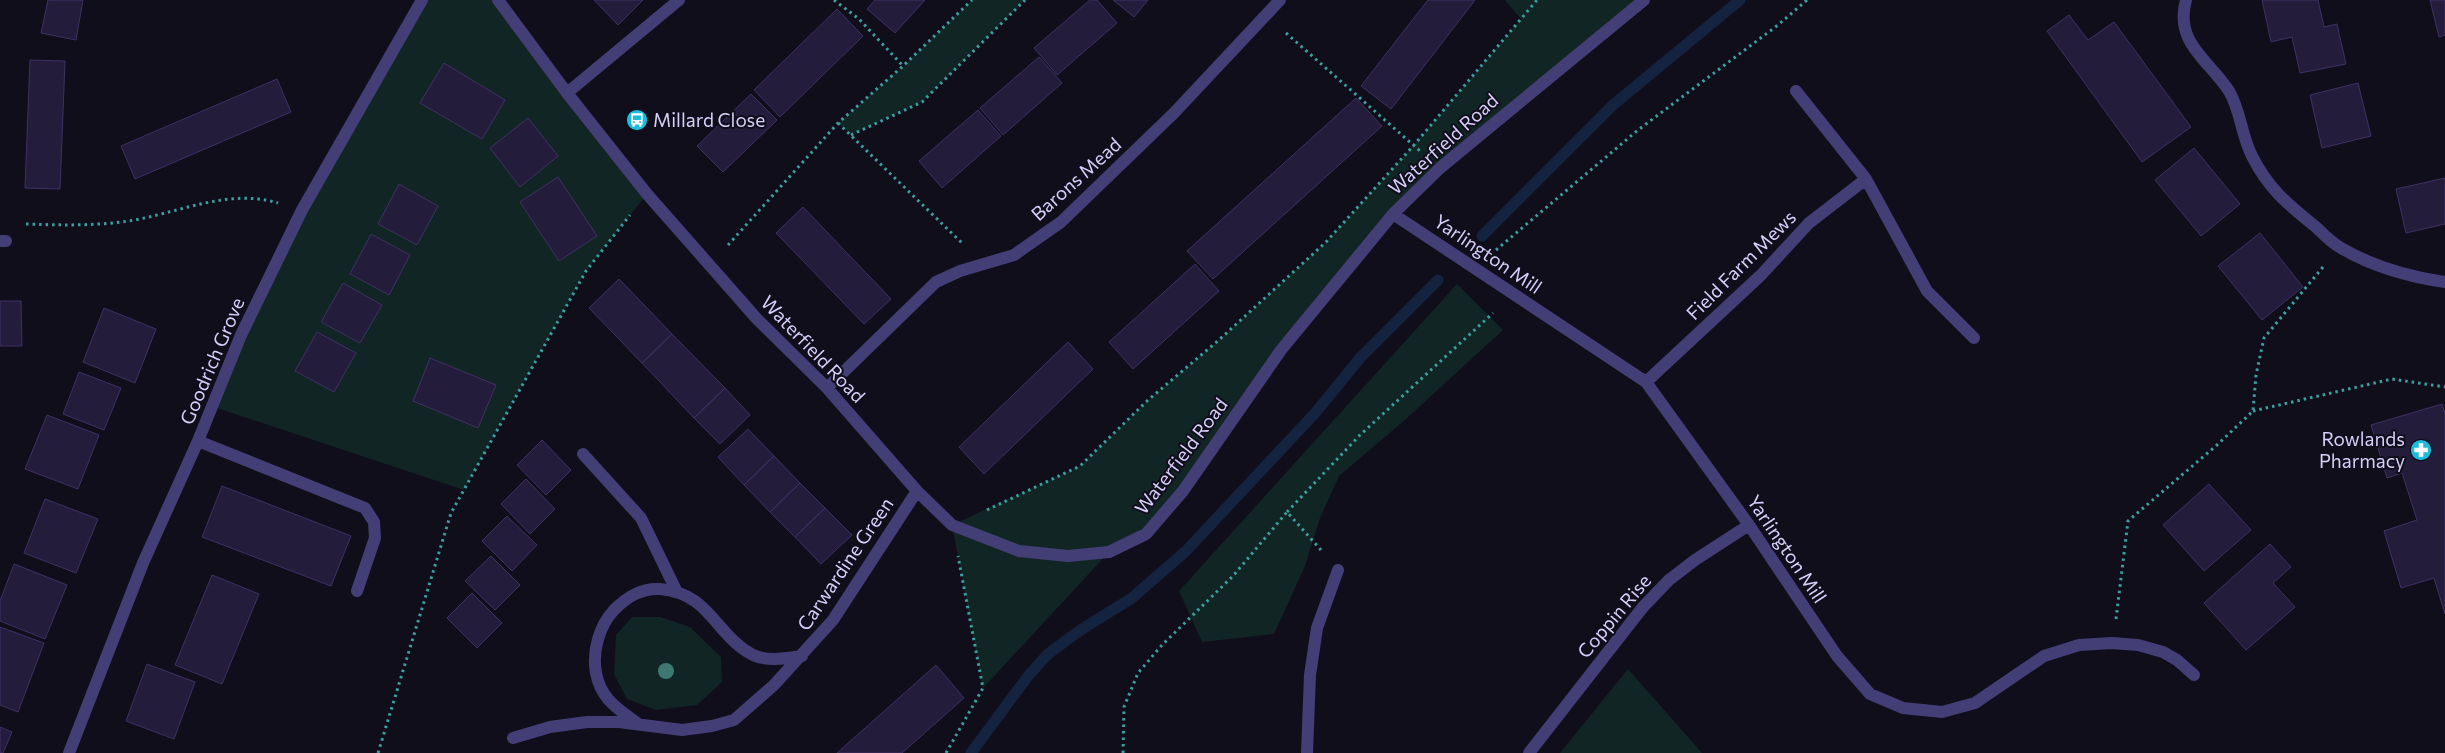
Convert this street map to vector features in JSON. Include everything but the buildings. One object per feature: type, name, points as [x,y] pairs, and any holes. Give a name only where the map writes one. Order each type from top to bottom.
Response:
[{"type":"street","name":"Goodrich Grove","points":[[69,753],[143,563],[198,441],[241,335],[302,210],[422,0]]},
{"type":"street","name":"Waterfield Road","points":[[498,0],[567,93],[646,194],[757,319],[827,388],[916,491],[952,526],[1019,550],[1068,556],[1109,552],[1146,534],[1183,491],[1281,350],[1393,214],[1440,168],[1644,0]]},
{"type":"street","points":[[567,93],[679,0]]},
{"type":"street","name":"Barons Mead","points":[[827,388],[936,282],[960,271],[1014,255],[1062,222],[1174,113],[1280,0]]},
{"type":"street","points":[[2186,0],[2184,9],[2185,30],[2198,55],[2220,78],[2236,103],[2251,154],[2275,193],[2340,248],[2400,273],[2445,282]]},
{"type":"street","points":[[1796,91],[1866,179],[1927,291],[1974,338]]},
{"type":"street","name":"Field Farm Mews","points":[[1646,382],[1761,275],[1809,223],[1866,179]]},
{"type":"street","name":"Yarlington Mill","points":[[1393,214],[1646,382],[1749,526],[1837,656],[1870,694],[1903,708],[1942,712],[1975,703],[2044,656],[2079,645],[2112,643],[2138,645],[2163,652],[2177,660],[2194,675]]},
{"type":"street","points":[[198,441],[365,508],[374,522],[375,538],[357,592]]},
{"type":"street","points":[[584,454],[641,518],[676,590]]},
{"type":"street","name":"Carwardine Green","points":[[513,738],[550,727],[587,722],[638,724],[682,730],[712,726],[734,720],[756,703],[802,656],[833,620],[916,491]]},
{"type":"street","name":"Coppin Rise","points":[[1528,753],[1656,593],[1695,560],[1749,526]]},
{"type":"street","points":[[1307,753],[1310,676],[1317,628],[1338,570]]},
{"type":"street","name":"Carwardine Green","points":[[638,724],[605,698],[596,673],[596,646],[608,617],[628,596],[654,589],[676,590],[696,600],[735,642],[755,656],[778,659],[802,656]]},
{"type":"path","points":[[834,0],[859,19],[903,66]]},
{"type":"path","points":[[709,266],[838,122],[903,66],[972,0]]},
{"type":"path","points":[[851,135],[922,102],[1025,0]]},
{"type":"path","points":[[946,753],[983,688],[952,526],[1080,466],[1147,401],[1220,339],[1326,242],[1414,145],[1537,0]]},
{"type":"path","points":[[1478,270],[1504,243],[1638,130],[1778,25],[1807,0]]},
{"type":"path","points":[[1267,16],[1440,168]]},
{"type":"path","points":[[838,122],[985,265]]},
{"type":"path","points":[[378,753],[451,513],[586,271],[646,194]]},
{"type":"path","points":[[19,224],[73,225],[122,222],[235,197],[265,199],[302,210]]},
{"type":"path","points":[[2254,411],[2256,375],[2264,338],[2340,248]]},
{"type":"path","points":[[1123,753],[1124,707],[1138,673],[1162,645],[1233,576],[1287,512],[1360,435],[1513,294]]},
{"type":"path","points":[[2112,643],[2128,521],[2254,411],[2392,379],[2445,387]]},
{"type":"path","points":[[1287,512],[1338,570]]},
{"type":"green space","points":[[422,0],[498,0],[647,194],[586,271],[464,490],[211,406],[302,210]]},
{"type":"green space","points":[[972,0],[1025,0],[922,102],[851,135],[838,123],[903,66]]},
{"type":"green space","points":[[1505,0],[1644,0],[1393,214],[1146,534],[1109,552],[983,688],[952,525],[1080,466],[1147,401],[1220,339],[1326,242],[1414,145],[1521,19]]},
{"type":"green space","points":[[1457,284],[1503,330],[1406,419],[1339,476],[1320,518],[1305,566],[1274,634],[1202,642],[1179,591]]},
{"type":"green space","points":[[632,617],[660,617],[690,627],[721,657],[722,682],[697,705],[656,710],[627,699],[614,674],[616,635]]},
{"type":"green space","points":[[1628,669],[1702,753],[1560,753]]},
{"type":"waterway","points":[[1482,236],[1613,105],[1740,0]]},
{"type":"waterway","points":[[971,753],[1028,676],[1048,654],[1079,631],[1132,598],[1186,551],[1316,412],[1360,358],[1438,280]]},
{"type":"place","name":"Millard Close","points":[[637,120]]},
{"type":"place","name":"Rowlands Pharmacy","points":[[2421,450]]}]
